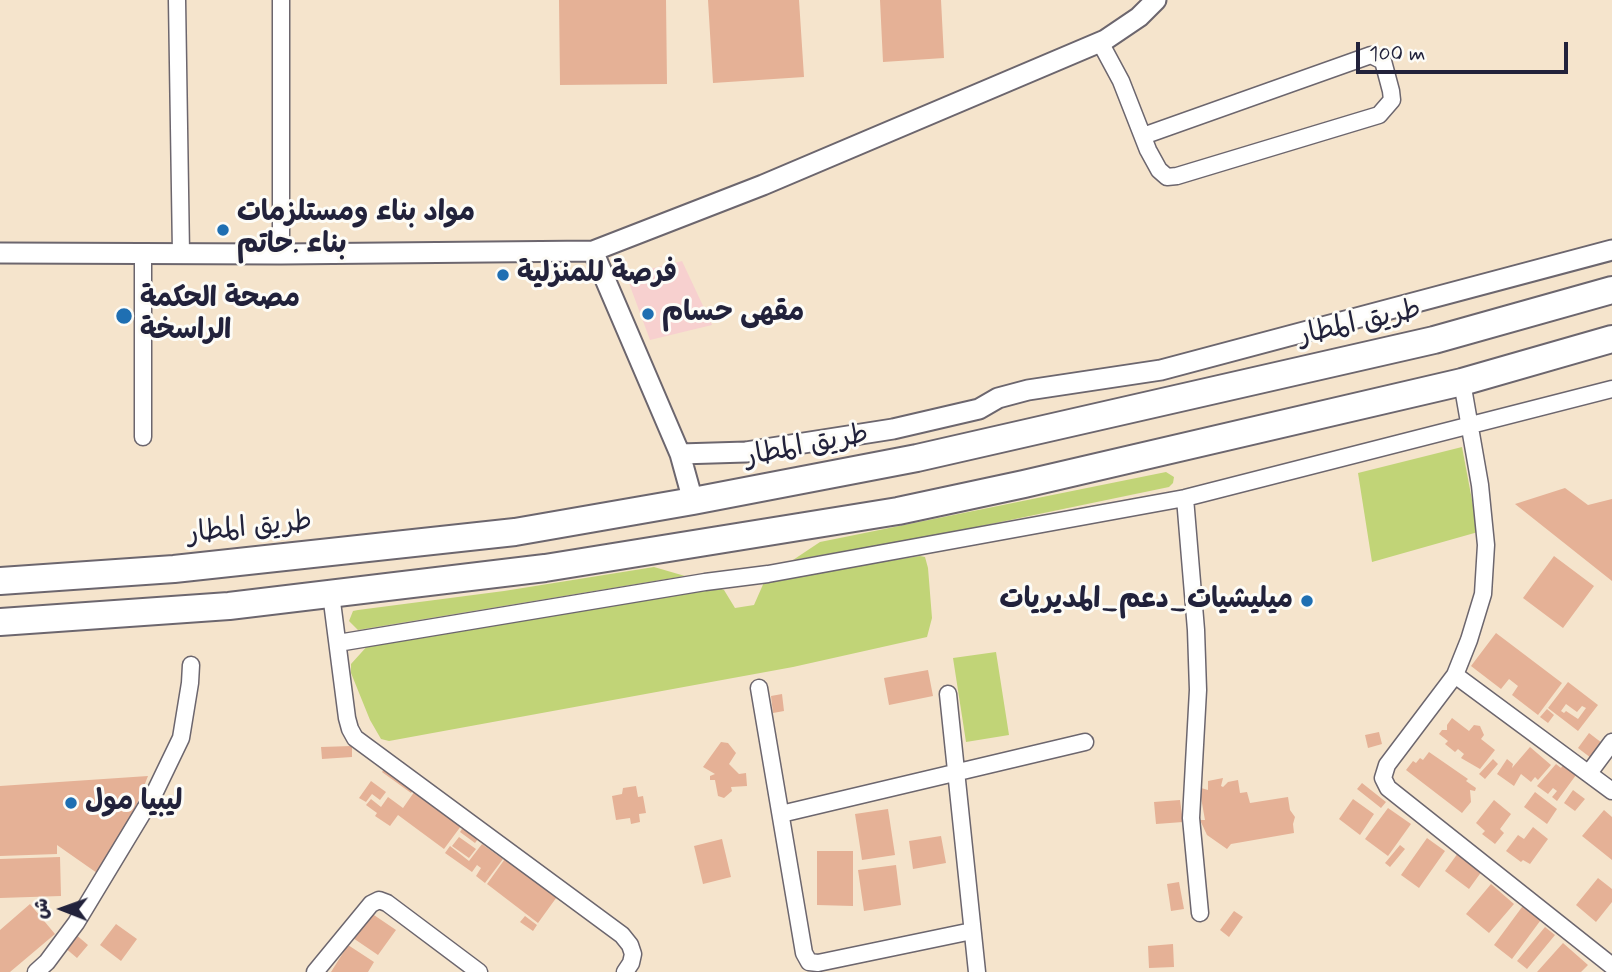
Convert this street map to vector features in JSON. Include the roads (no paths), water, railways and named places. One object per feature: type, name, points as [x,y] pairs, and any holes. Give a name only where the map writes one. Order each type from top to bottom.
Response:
[{"type":"highway","name":"طريق المطار","points":[[0,581],[187,567],[515,532],[693,501],[917,458],[1434,340],[1612,290]]},
{"type":"highway","points":[[0,622],[229,606],[545,568],[898,511],[1462,382],[1612,339]]},
{"type":"street","points":[[177,0],[181,253]]},
{"type":"street","points":[[281,0],[281,254]]},
{"type":"street","points":[[0,253],[593,251],[763,185],[1100,42],[1139,17],[1156,0]]},
{"type":"street","points":[[1100,42],[1121,81],[1143,136],[1159,170],[1167,177],[1379,115],[1392,100],[1391,91],[1383,61],[1371,55],[1363,56],[1143,136]]},
{"type":"street","points":[[680,454],[746,452],[893,429],[979,408],[998,398],[1028,390],[1161,370],[1612,250]]},
{"type":"street","points":[[593,251],[680,454],[693,501]]},
{"type":"street","points":[[143,253],[143,437]]},
{"type":"street","points":[[1462,382],[1486,545],[1486,571],[1480,606],[1455,675],[1387,765],[1383,778],[1388,789],[1612,966]]},
{"type":"street","points":[[338,643],[768,574],[1185,498],[1612,388]]},
{"type":"street","points":[[1185,498],[1196,630],[1198,690],[1191,818],[1200,913]]},
{"type":"street","points":[[331,594],[347,718],[355,738],[622,935],[633,954],[625,972]]},
{"type":"street","points":[[36,972],[47,962],[76,923],[154,794],[181,738],[191,665]]},
{"type":"street","points":[[1455,675],[1612,791]]},
{"type":"street","points":[[759,688],[804,953],[810,962],[818,963],[972,930]]},
{"type":"street","points":[[948,694],[977,972]]},
{"type":"street","points":[[781,814],[1085,742]]},
{"type":"street","points":[[1589,773],[1612,742]]},
{"type":"street","points":[[315,972],[371,904],[379,900],[387,903],[479,972]]},
{"type":"place","name":"مواد بناء ومستلزمات بناء .حاتم","points":[[223,230]]},
{"type":"place","name":"فرصة للمنزلية","points":[[503,275]]},
{"type":"place","name":"مقهى حسام","points":[[648,314]]},
{"type":"place","name":"مصحة الحكمة الراسخة","points":[[124,316]]},
{"type":"place","name":"ميليشيات_دعم_المديريات","points":[[1307,601]]},
{"type":"place","name":"ليبيا مول","points":[[71,803]]}]
